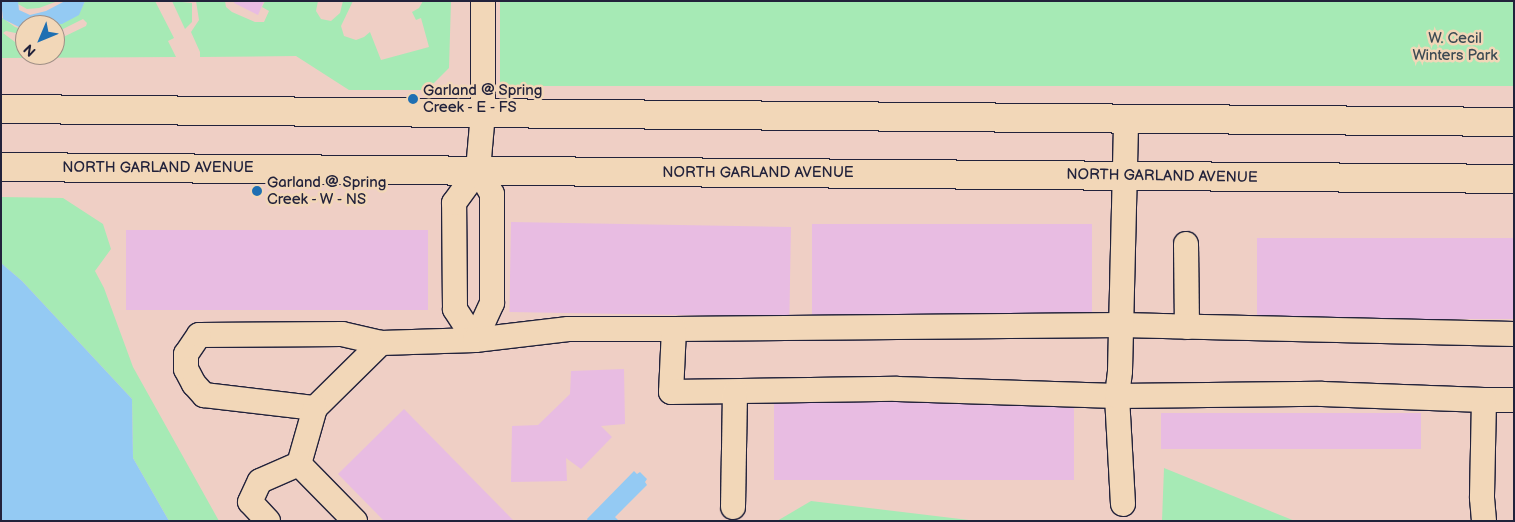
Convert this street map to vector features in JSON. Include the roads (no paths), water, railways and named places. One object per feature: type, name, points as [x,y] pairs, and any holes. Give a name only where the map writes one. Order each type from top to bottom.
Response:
[{"type":"main road","points":[[1,110],[1514,122]]},
{"type":"main road","name":"NORTH GARLAND AVENUE","points":[[1,167],[1514,179]]},
{"type":"street","points":[[475,340],[455,309],[454,202],[478,170],[483,113],[484,1]]},
{"type":"street","points":[[1123,504],[1116,396],[1121,325],[1126,118]]},
{"type":"street","points":[[475,340],[492,304],[492,194],[478,170]]},
{"type":"street","points":[[1186,244],[1186,326]]},
{"type":"street","points":[[316,408],[204,395],[194,384],[186,369],[186,354],[199,335],[342,334],[382,344],[475,340],[568,329],[1121,325],[1514,334]]},
{"type":"street","points":[[674,329],[671,392],[897,389],[1116,396],[1322,394],[1484,400],[1513,399]]},
{"type":"street","points":[[268,521],[250,502],[260,481],[299,464],[316,408],[382,344]]},
{"type":"street","points":[[733,507],[735,392]]},
{"type":"street","points":[[1484,400],[1482,498],[1484,521]]},
{"type":"street","points":[[299,464],[354,521]]},
{"type":"water","points":[[1,1],[18,1],[19,10],[30,15],[15,15],[15,25],[3,19]]},
{"type":"water","points":[[65,1],[85,1],[79,15],[65,22],[65,15],[30,15],[46,11]]},
{"type":"water","points":[[1,263],[22,281],[132,399],[133,458],[169,521],[1,521]]},
{"type":"water","points":[[634,471],[637,474],[640,472],[647,479],[645,482],[647,485],[615,517],[619,521],[588,521],[587,519]]},
{"type":"place","name":"Garland @ Spring Creek - E - FS","points":[[413,99]]},
{"type":"place","name":"Garland @ Spring Creek - W - NS","points":[[257,191]]},
{"type":"park label","name":"W. Cecil Winters Park","points":[[1455,46]]}]
